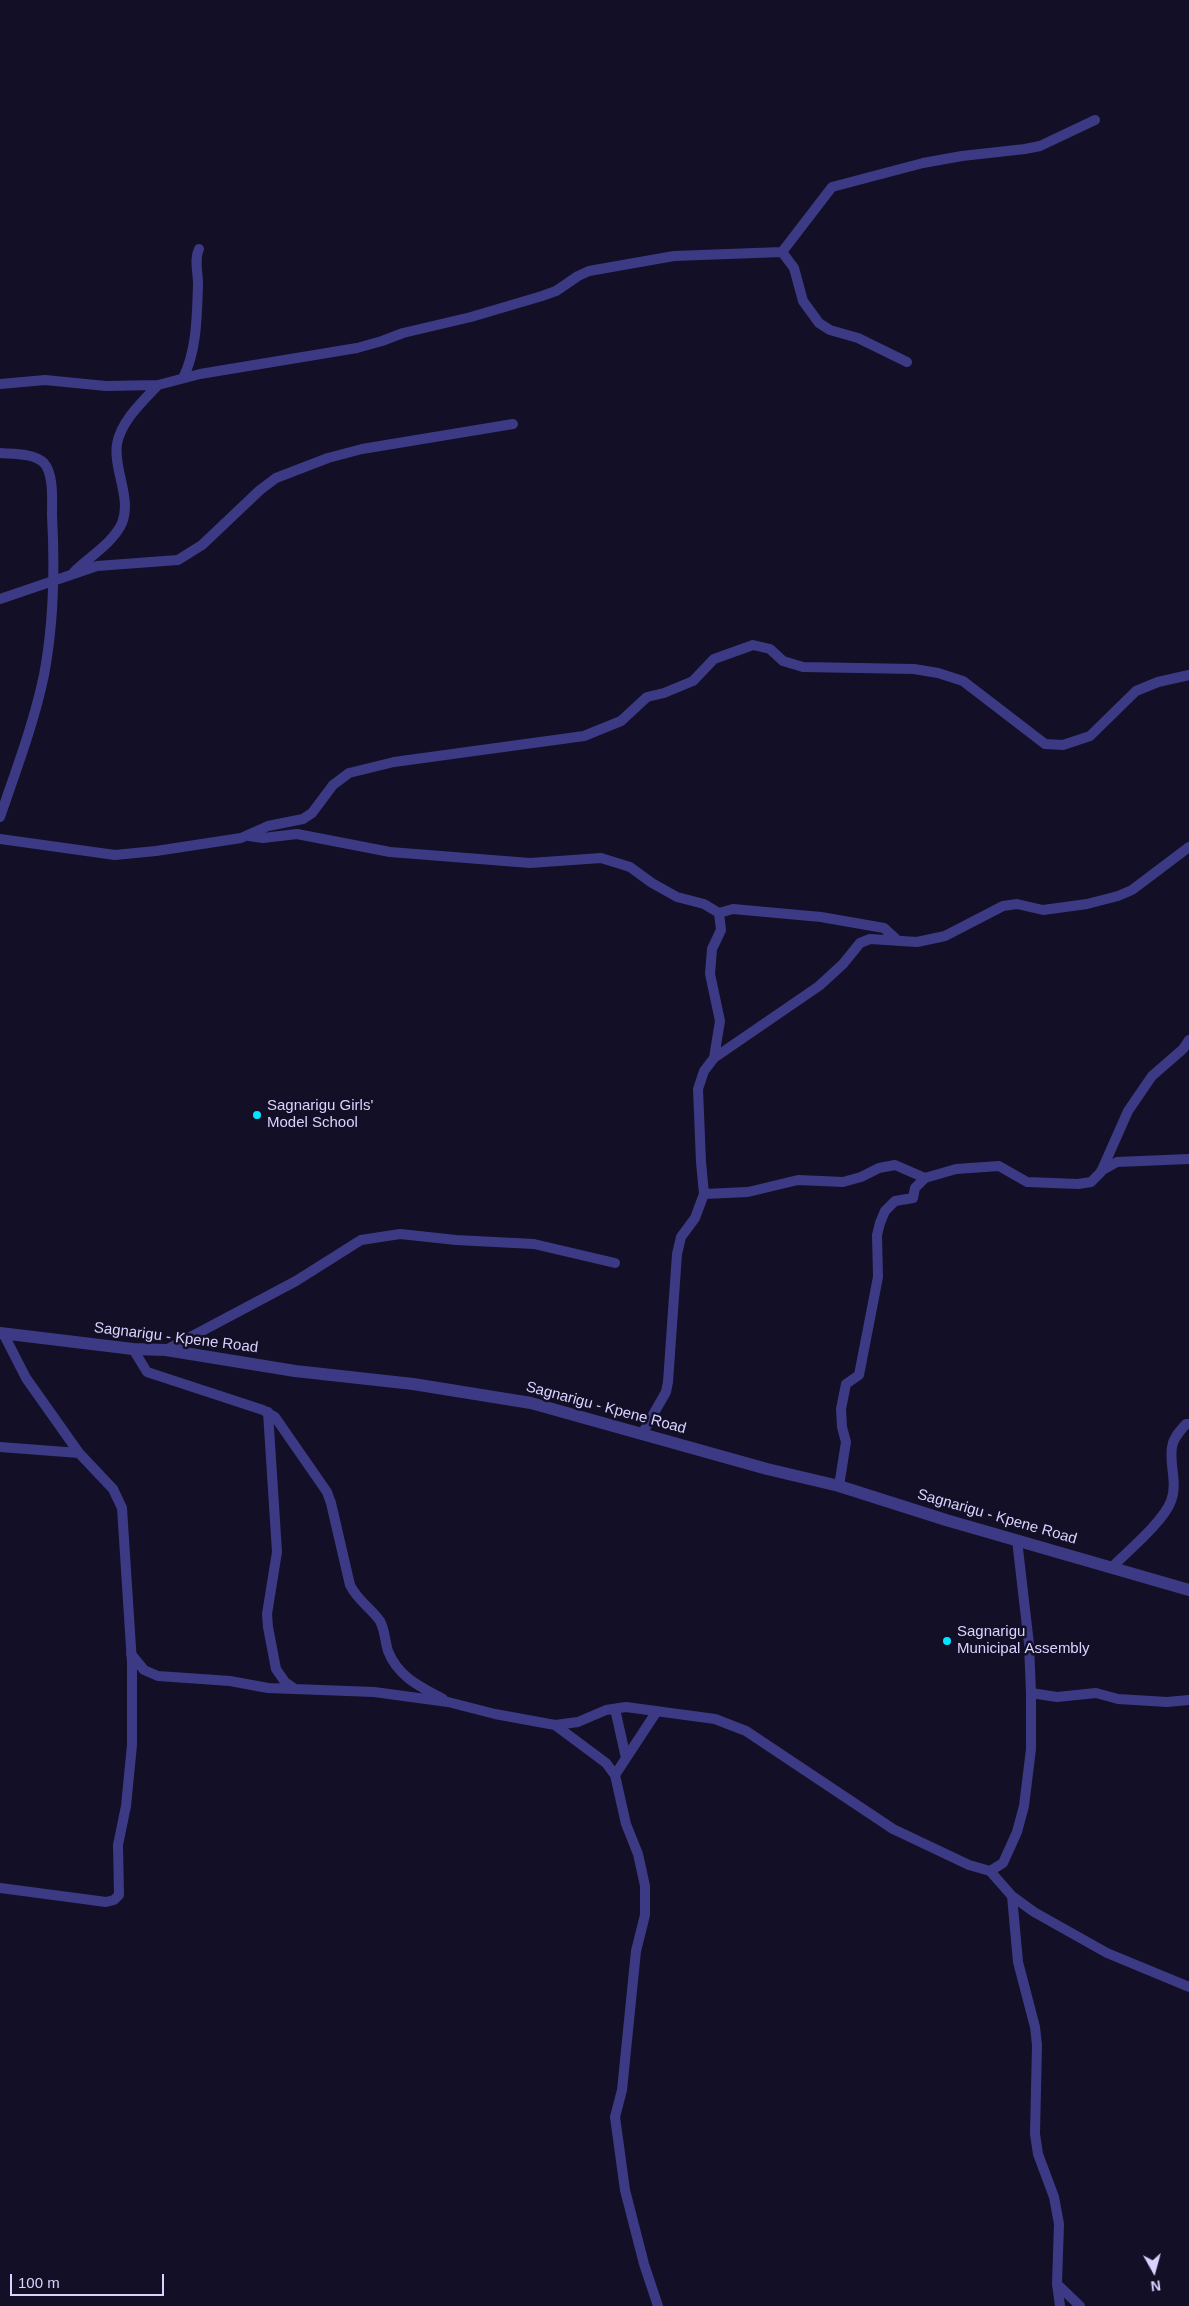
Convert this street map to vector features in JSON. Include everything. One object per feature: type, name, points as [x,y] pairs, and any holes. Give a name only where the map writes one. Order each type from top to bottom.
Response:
[{"type":"street","points":[[782,252],[832,187],[922,163],[1040,146],[1095,120]]},
{"type":"street","points":[[182,378],[190,361],[195,330],[198,283],[196,259],[199,249]]},
{"type":"street","points":[[782,252],[794,268],[803,301],[819,322],[830,330],[858,338],[906,362]]},
{"type":"street","points":[[0,384],[46,380],[106,386],[158,385],[182,378],[372,344],[403,333],[471,318],[542,296],[556,291],[578,276],[596,270],[674,256],[782,252]]},
{"type":"street","points":[[72,574],[111,539],[121,525],[124,513],[123,489],[117,443],[124,426],[138,406],[158,385]]},
{"type":"street","points":[[0,599],[97,566],[178,560],[202,545],[260,490],[276,478],[328,458],[362,449],[513,424]]},
{"type":"street","points":[[0,453],[23,455],[38,459],[48,469],[52,506],[54,581],[49,644],[43,677],[27,738],[0,817]]},
{"type":"street","points":[[0,839],[115,854],[156,851],[248,836],[268,826],[303,819],[312,813],[333,785],[349,773],[394,762],[584,736],[621,721],[647,697],[664,693],[694,680],[714,659],[753,645],[770,649],[783,661],[803,666],[914,669],[938,673],[963,681],[1045,744],[1064,745],[1090,736],[1136,691],[1158,682],[1189,675]]},
{"type":"street","points":[[248,836],[262,838],[297,834],[390,852],[530,863],[601,858],[630,867],[652,883],[677,897],[704,904],[719,913],[733,909],[821,917],[884,928],[896,939]]},
{"type":"street","points":[[642,1434],[666,1392],[680,1237],[695,1218],[704,1194],[700,1162],[698,1089],[704,1071],[714,1058],[819,986],[843,964],[860,943],[870,939],[896,939],[917,942],[945,936],[1003,906],[1017,904],[1042,910],[1087,904],[1118,896],[1132,890],[1189,847]]},
{"type":"street","points":[[714,1058],[720,1021],[710,974],[712,949],[721,930],[719,913]]},
{"type":"street","points":[[1101,1172],[1128,1111],[1152,1076],[1183,1049],[1189,1040]]},
{"type":"street","points":[[839,1486],[846,1442],[840,1409],[846,1384],[859,1375],[878,1277],[877,1234],[886,1212],[895,1201],[913,1198],[915,1188],[925,1178],[956,1169],[998,1166],[1027,1182],[1078,1184],[1091,1182],[1101,1172],[1117,1162],[1189,1159]]},
{"type":"street","points":[[704,1194],[748,1192],[798,1180],[844,1182],[861,1177],[879,1168],[895,1165],[925,1178]]},
{"type":"street","points":[[166,1350],[296,1281],[361,1240],[400,1234],[456,1240],[534,1244],[615,1263]]},
{"type":"street","points":[[0,1888],[106,1902],[114,1900],[119,1895],[118,1845],[126,1806],[132,1745],[131,1654],[122,1508],[113,1489],[79,1453],[26,1378],[2,1333]]},
{"type":"street","name":"Sagnarigu - Kpene Road","points":[[2,1333],[133,1349],[166,1350],[294,1371],[413,1384],[531,1403],[767,1469],[839,1486],[946,1520],[1189,1590]]},
{"type":"street","points":[[133,1349],[146,1372],[268,1412],[275,1417],[327,1492],[332,1503],[350,1585],[355,1596],[379,1620],[388,1651],[396,1666],[406,1678],[448,1702]]},
{"type":"street","points":[[268,1412],[277,1552],[267,1614],[268,1627],[276,1669],[285,1682],[295,1689]]},
{"type":"street","points":[[1112,1568],[1156,1523],[1171,1502],[1175,1484],[1172,1448],[1175,1438],[1186,1424],[1189,1424]]},
{"type":"street","points":[[0,1447],[79,1453]]},
{"type":"street","points":[[990,1871],[1003,1863],[1017,1832],[1024,1806],[1031,1750],[1031,1693],[1028,1644],[1017,1540]]},
{"type":"street","points":[[131,1654],[144,1670],[158,1676],[230,1681],[268,1688],[374,1692],[448,1702],[555,1726],[578,1722],[606,1710],[626,1707],[716,1718],[746,1731],[893,1829],[969,1866],[990,1871],[1012,1896],[1034,1912],[1107,1953],[1189,1986]]},
{"type":"street","points":[[1031,1693],[1057,1697],[1096,1693],[1118,1699],[1167,1702],[1189,1700]]},
{"type":"street","points":[[615,1709],[626,1758]]},
{"type":"street","points":[[615,1775],[657,1711]]},
{"type":"street","points":[[555,1726],[606,1763],[615,1775],[626,1824],[638,1854],[644,1886],[644,1915],[636,1950],[622,2090],[615,2117],[615,2133],[624,2190],[644,2264],[658,2306]]},
{"type":"street","points":[[1012,1896],[1018,1962],[1035,2027],[1037,2065],[1035,2134],[1038,2154],[1054,2197],[1058,2224],[1060,2306]]},
{"type":"street","points":[[1058,2284],[1080,2306]]},
{"type":"place","name":"Sagnarigu Girls' Model School","points":[[257,1115]]},
{"type":"place","name":"Sagnarigu Municipal Assembly","points":[[947,1641]]}]
